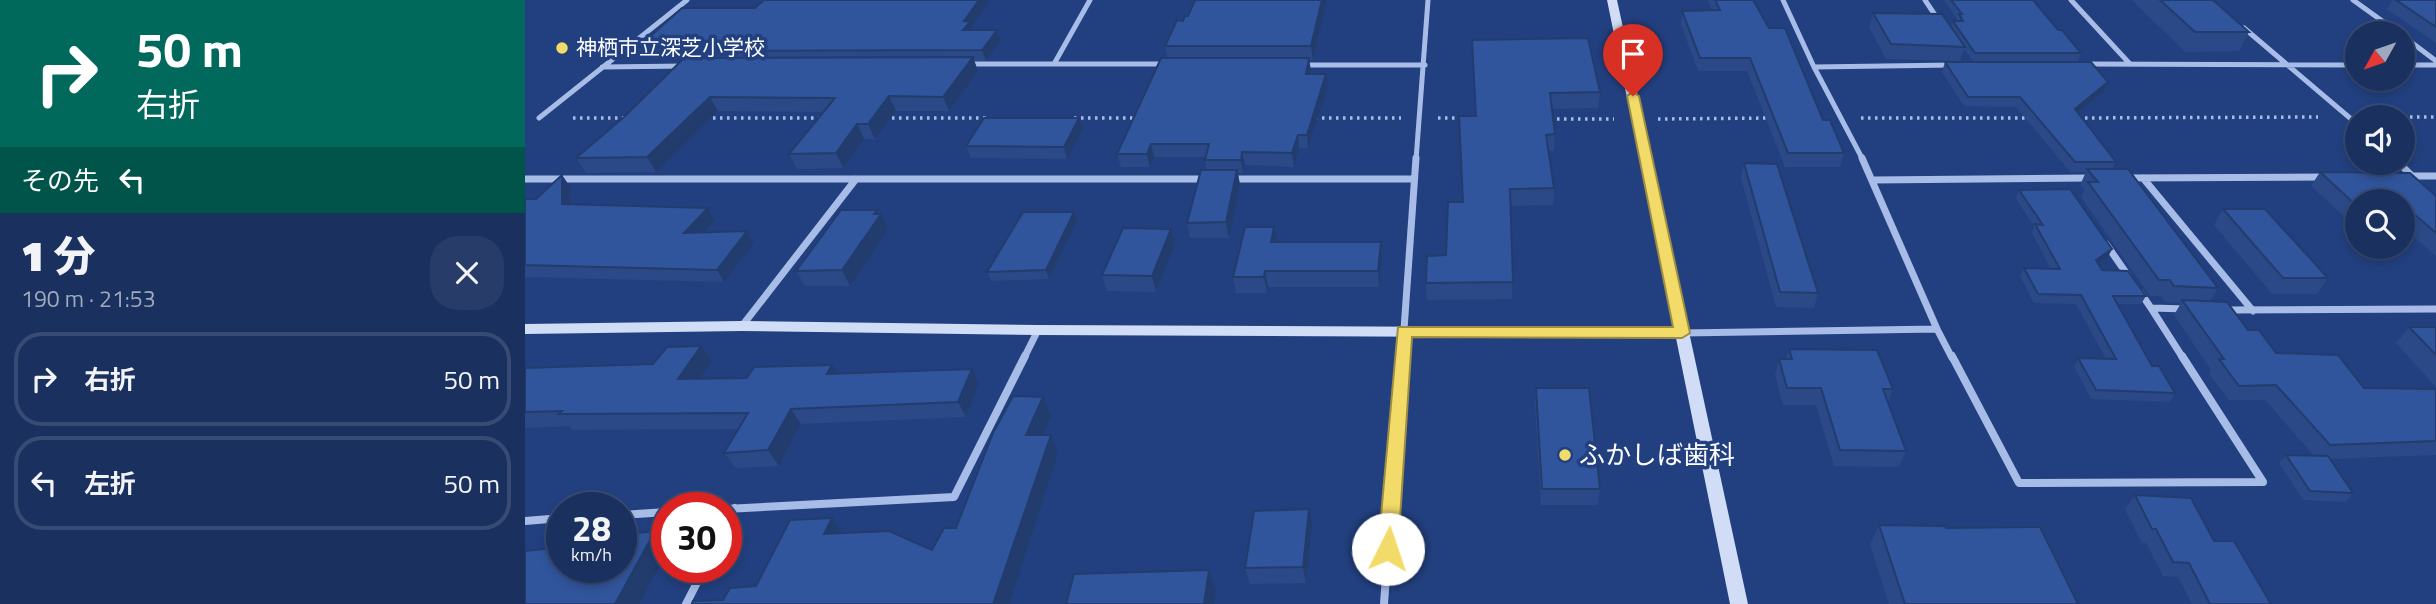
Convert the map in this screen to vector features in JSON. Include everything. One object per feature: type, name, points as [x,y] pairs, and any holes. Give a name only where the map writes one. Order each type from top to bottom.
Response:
[{"type":"street","points":[[539,118],[687,0]]},
{"type":"street","points":[[1053,64],[1090,0]]},
{"type":"street","points":[[1384,604],[1413,179],[1429,0]]},
{"type":"street","points":[[1612,0],[1739,604]]},
{"type":"street","points":[[1783,0],[1814,67],[1874,180],[1937,329],[2019,483],[2263,482],[2151,308],[2098,232]]},
{"type":"street","points":[[1925,0],[1947,33]]},
{"type":"street","points":[[2071,0],[2130,64]]},
{"type":"street","points":[[2353,0],[2382,21]]},
{"type":"street","points":[[2239,24],[2345,113]]},
{"type":"street","points":[[2415,46],[2436,63]]},
{"type":"street","points":[[2415,64],[2436,63]]},
{"type":"street","points":[[958,64],[1177,64]]},
{"type":"street","points":[[2077,64],[2345,65]]},
{"type":"street","points":[[1301,65],[1425,65]]},
{"type":"street","points":[[1814,67],[1956,65]]},
{"type":"street","points":[[602,67],[698,66]]},
{"type":"street","points":[[2399,176],[2436,176]]},
{"type":"street","points":[[2115,178],[2332,177]]},
{"type":"street","points":[[2060,178],[2067,189]]},
{"type":"street","points":[[1874,180],[2101,178]]},
{"type":"street","points":[[2143,178],[2253,311]]},
{"type":"street","points":[[525,179],[1413,179]]},
{"type":"street","points":[[742,326],[856,179]]},
{"type":"street","points":[[2151,308],[2202,309]]},
{"type":"street","points":[[2215,310],[2436,309]]},
{"type":"street","points":[[525,329],[742,326],[1682,333],[1937,329]]},
{"type":"street","points":[[742,508],[954,497],[1038,330]]},
{"type":"street","points":[[525,521],[546,520]]},
{"type":"street","points":[[686,604],[697,583]]},
{"type":"path","points":[[2075,117],[2345,117]]},
{"type":"path","points":[[2415,117],[2436,117]]},
{"type":"path","points":[[539,118],[637,118]]},
{"type":"path","points":[[693,118],[833,118]]},
{"type":"path","points":[[875,118],[1001,118]]},
{"type":"path","points":[[1070,118],[1140,118]]},
{"type":"path","points":[[1308,118],[1475,118]]},
{"type":"path","points":[[1543,119],[1773,118]]},
{"type":"path","points":[[1841,118],[2034,118]]},
{"type":"building","points":[[764,0],[979,0],[964,21],[970,22],[963,30],[997,30],[982,50],[697,51],[701,47],[637,48],[682,8],[755,8]]},
{"type":"building","points":[[1195,0],[1322,0],[1311,46],[1165,46],[1177,20],[1183,21],[1185,16],[1188,16]]},
{"type":"building","points":[[1715,0],[1753,0],[1769,28],[1785,28],[1823,120],[1830,120],[1844,153],[1788,153],[1750,58],[1700,58],[1682,11],[1720,10]]},
{"type":"building","points":[[1951,0],[2033,0],[2081,53],[1975,53],[1953,21],[1963,21],[1959,14],[1962,14]]},
{"type":"building","points":[[2160,0],[2213,0],[2249,32],[2195,32]]},
{"type":"building","points":[[2396,0],[2436,0],[2436,27]]},
{"type":"building","points":[[1873,13],[1942,14],[1965,47],[1891,44]]},
{"type":"building","points":[[1588,38],[1600,92],[1550,93],[1555,134],[1546,135],[1554,188],[1510,189],[1513,282],[1426,283],[1427,256],[1446,255],[1448,202],[1463,202],[1459,116],[1476,116],[1472,40]]},
{"type":"building","points":[[973,57],[943,97],[889,96],[868,124],[857,124],[836,153],[789,154],[835,98],[710,97],[647,157],[576,158],[624,117],[684,58]]},
{"type":"building","points":[[1161,58],[1309,58],[1306,74],[1326,74],[1307,135],[1298,135],[1292,153],[1242,152],[1241,160],[1205,160],[1209,144],[1151,144],[1147,154],[1117,154]]},
{"type":"building","points":[[1945,62],[2091,62],[2108,82],[2075,109],[2116,162],[2075,162],[2020,97],[1968,97]]},
{"type":"building","points":[[984,118],[1079,118],[1064,147],[966,146]]},
{"type":"building","points":[[1744,163],[1777,164],[1818,293],[1780,292]]},
{"type":"building","points":[[2087,169],[2128,169],[2218,288],[2174,286],[2170,280],[2159,280],[2088,182],[2098,182]]},
{"type":"building","points":[[1201,170],[1237,170],[1226,222],[1187,223]]},
{"type":"building","points":[[2320,172],[2345,172],[2345,175],[2412,175],[2436,196],[2436,233],[2415,215],[2415,189],[2345,189],[2345,195]]},
{"type":"building","points":[[562,175],[562,204],[708,208],[684,233],[747,231],[717,270],[525,265],[525,199],[536,199]]},
{"type":"building","points":[[2070,189],[2112,249],[2096,260],[2102,270],[2128,271],[2146,296],[2113,296],[2152,366],[2159,366],[2175,393],[2096,390],[2078,358],[2116,359],[2081,295],[2038,294],[2024,268],[2060,269],[2035,224],[2043,225],[2019,190]]},
{"type":"building","points":[[2223,209],[2265,209],[2328,278],[2283,278]]},
{"type":"building","points":[[841,210],[877,210],[874,214],[881,214],[842,270],[796,271]]},
{"type":"building","points":[[1023,212],[1074,212],[1046,270],[987,272]]},
{"type":"building","points":[[1245,227],[1274,227],[1271,242],[1381,242],[1378,271],[1265,271],[1264,277],[1233,277]]},
{"type":"building","points":[[1123,228],[1171,229],[1152,276],[1102,275]]},
{"type":"building","points":[[2182,300],[2227,302],[2248,330],[2259,330],[2276,353],[2338,355],[2364,388],[2436,389],[2436,441],[2330,445],[2276,385],[2239,386],[2219,359],[2224,359]]},
{"type":"building","points":[[2409,327],[2436,327],[2436,355]]},
{"type":"building","points":[[701,346],[678,379],[747,378],[754,367],[832,365],[827,374],[972,369],[958,402],[791,409],[768,450],[724,453],[748,413],[525,412],[525,368],[653,364],[667,347]]},
{"type":"building","points":[[1789,349],[1877,350],[1893,389],[1883,389],[1906,451],[1840,450],[1821,388],[1787,388],[1779,359],[1792,359]]},
{"type":"building","name":"ふかしば歯科","points":[[1536,388],[1589,388],[1600,489],[1542,489]]},
{"type":"building","points":[[1013,396],[1043,397],[1026,435],[1051,435],[993,604],[692,604],[693,601],[723,600],[730,588],[756,586],[790,520],[832,518],[824,534],[889,531],[932,550],[944,528],[956,528],[993,433]]},
{"type":"building","points":[[2286,455],[2328,456],[2353,493],[2310,491]]},
{"type":"building","points":[[2135,495],[2191,498],[2214,541],[2234,541],[2271,604],[2210,604],[2189,563],[2173,562]]},
{"type":"building","points":[[1309,509],[1303,567],[1245,568],[1254,511]]},
{"type":"building","points":[[1879,525],[1946,528],[2040,527],[2078,604],[1905,604]]},
{"type":"building","points":[[651,531],[651,538],[637,564],[637,533]]},
{"type":"building","points":[[546,549],[546,583],[627,583],[615,604],[525,604],[525,551]]},
{"type":"building","points":[[1209,570],[1204,604],[1066,604],[1074,574]]},
{"type":"place","name":"神栖市立深芝小学校","points":[[562,48]]},
{"type":"place","name":"ふかしば歯科","points":[[1565,455]]},
{"type":"route","points":[[1388,549],[1404,331],[1682,333],[1633,96]]}]
